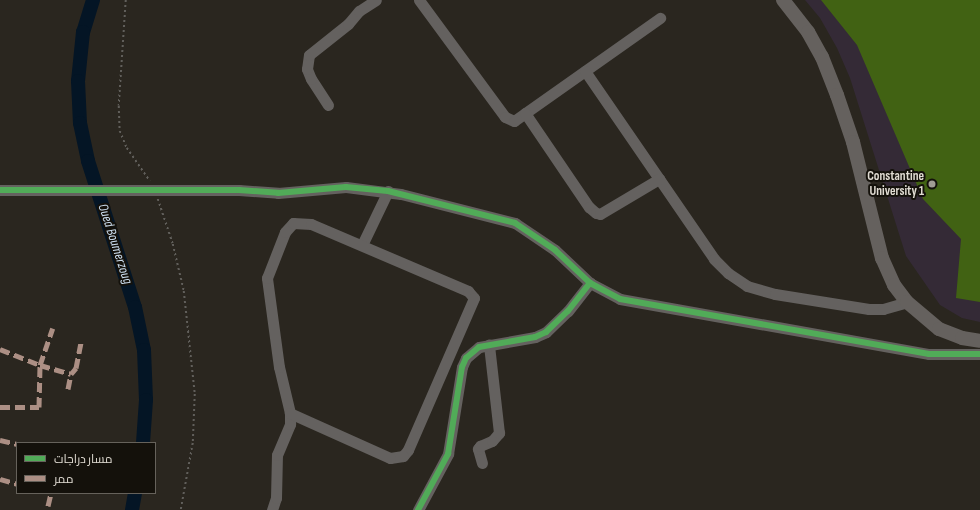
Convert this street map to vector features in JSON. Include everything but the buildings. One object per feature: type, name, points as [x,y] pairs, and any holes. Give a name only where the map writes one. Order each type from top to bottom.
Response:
[{"type":"main road","points":[[784,0],[808,32],[822,57],[853,142],[882,258],[894,285],[907,302],[939,329],[962,338],[980,341]]},
{"type":"street","points":[[328,105],[311,79],[307,69],[309,55],[348,24],[359,11],[376,0]]},
{"type":"street","points":[[418,0],[505,117],[514,121],[660,18]]},
{"type":"street","points":[[585,71],[714,259],[728,273],[746,286],[775,294],[869,309],[883,309],[907,302]]},
{"type":"street","points":[[525,113],[589,207],[596,213],[600,214],[659,179]]},
{"type":"street","points":[[0,190],[239,190],[278,194],[346,187],[388,191],[515,222],[555,250],[590,283],[620,300],[653,307],[929,354],[980,354]]},
{"type":"street","points":[[362,245],[388,191]]},
{"type":"street","points":[[272,510],[276,498],[277,455],[290,424],[290,413],[280,367],[267,278],[271,262],[285,232],[293,223],[299,221],[362,245],[468,291],[474,298],[408,450],[403,456],[390,458],[290,413]]},
{"type":"street","points":[[418,510],[448,454],[462,367],[472,352],[489,345],[535,337],[546,332],[568,311],[590,283]]},
{"type":"street","points":[[482,463],[478,449],[480,446],[492,441],[499,433],[489,345]]},
{"type":"path","points":[[126,0],[119,106],[120,131],[127,148],[150,183]]},
{"type":"path","points":[[156,196],[173,244],[184,291],[195,394],[193,443],[180,510]]},
{"type":"shaded area","name":"Constantine University 1","points":[[805,0],[980,0],[980,322],[962,318],[940,305],[906,256],[850,78],[837,48],[820,18]]},
{"type":"green space","name":"Constantine University 1","points":[[821,0],[980,0],[980,302],[956,298],[961,239],[923,199],[857,45]]},
{"type":"waterway","name":"Oued Boumerzoug","points":[[93,0],[83,32],[78,81],[80,123],[88,161],[135,307],[144,350],[146,400],[143,442]]},
{"type":"waterway","name":"Oued Boumerzoug","points":[[132,510],[135,494]]},
{"type":"marked path","points":[[0,407],[39,407],[40,365],[53,328]]},
{"type":"marked path","points":[[68,389],[71,374],[76,368],[81,342]]},
{"type":"marked path","points":[[0,349],[40,365],[71,374]]},
{"type":"marked path","points":[[0,440],[16,444]]},
{"type":"marked path","points":[[0,479],[16,484]]},
{"type":"marked path","points":[[48,506],[51,494]]},
{"type":"cycle path","points":[[0,190],[239,190],[278,193],[346,187],[388,191],[515,223],[555,250],[590,283],[620,299],[929,354],[980,354]]},
{"type":"cycle path","points":[[418,510],[448,454],[462,367],[466,358],[479,347],[535,337],[546,332],[568,311],[590,283]]},
{"type":"place","name":"Constantine University 1","points":[[932,184]]}]
